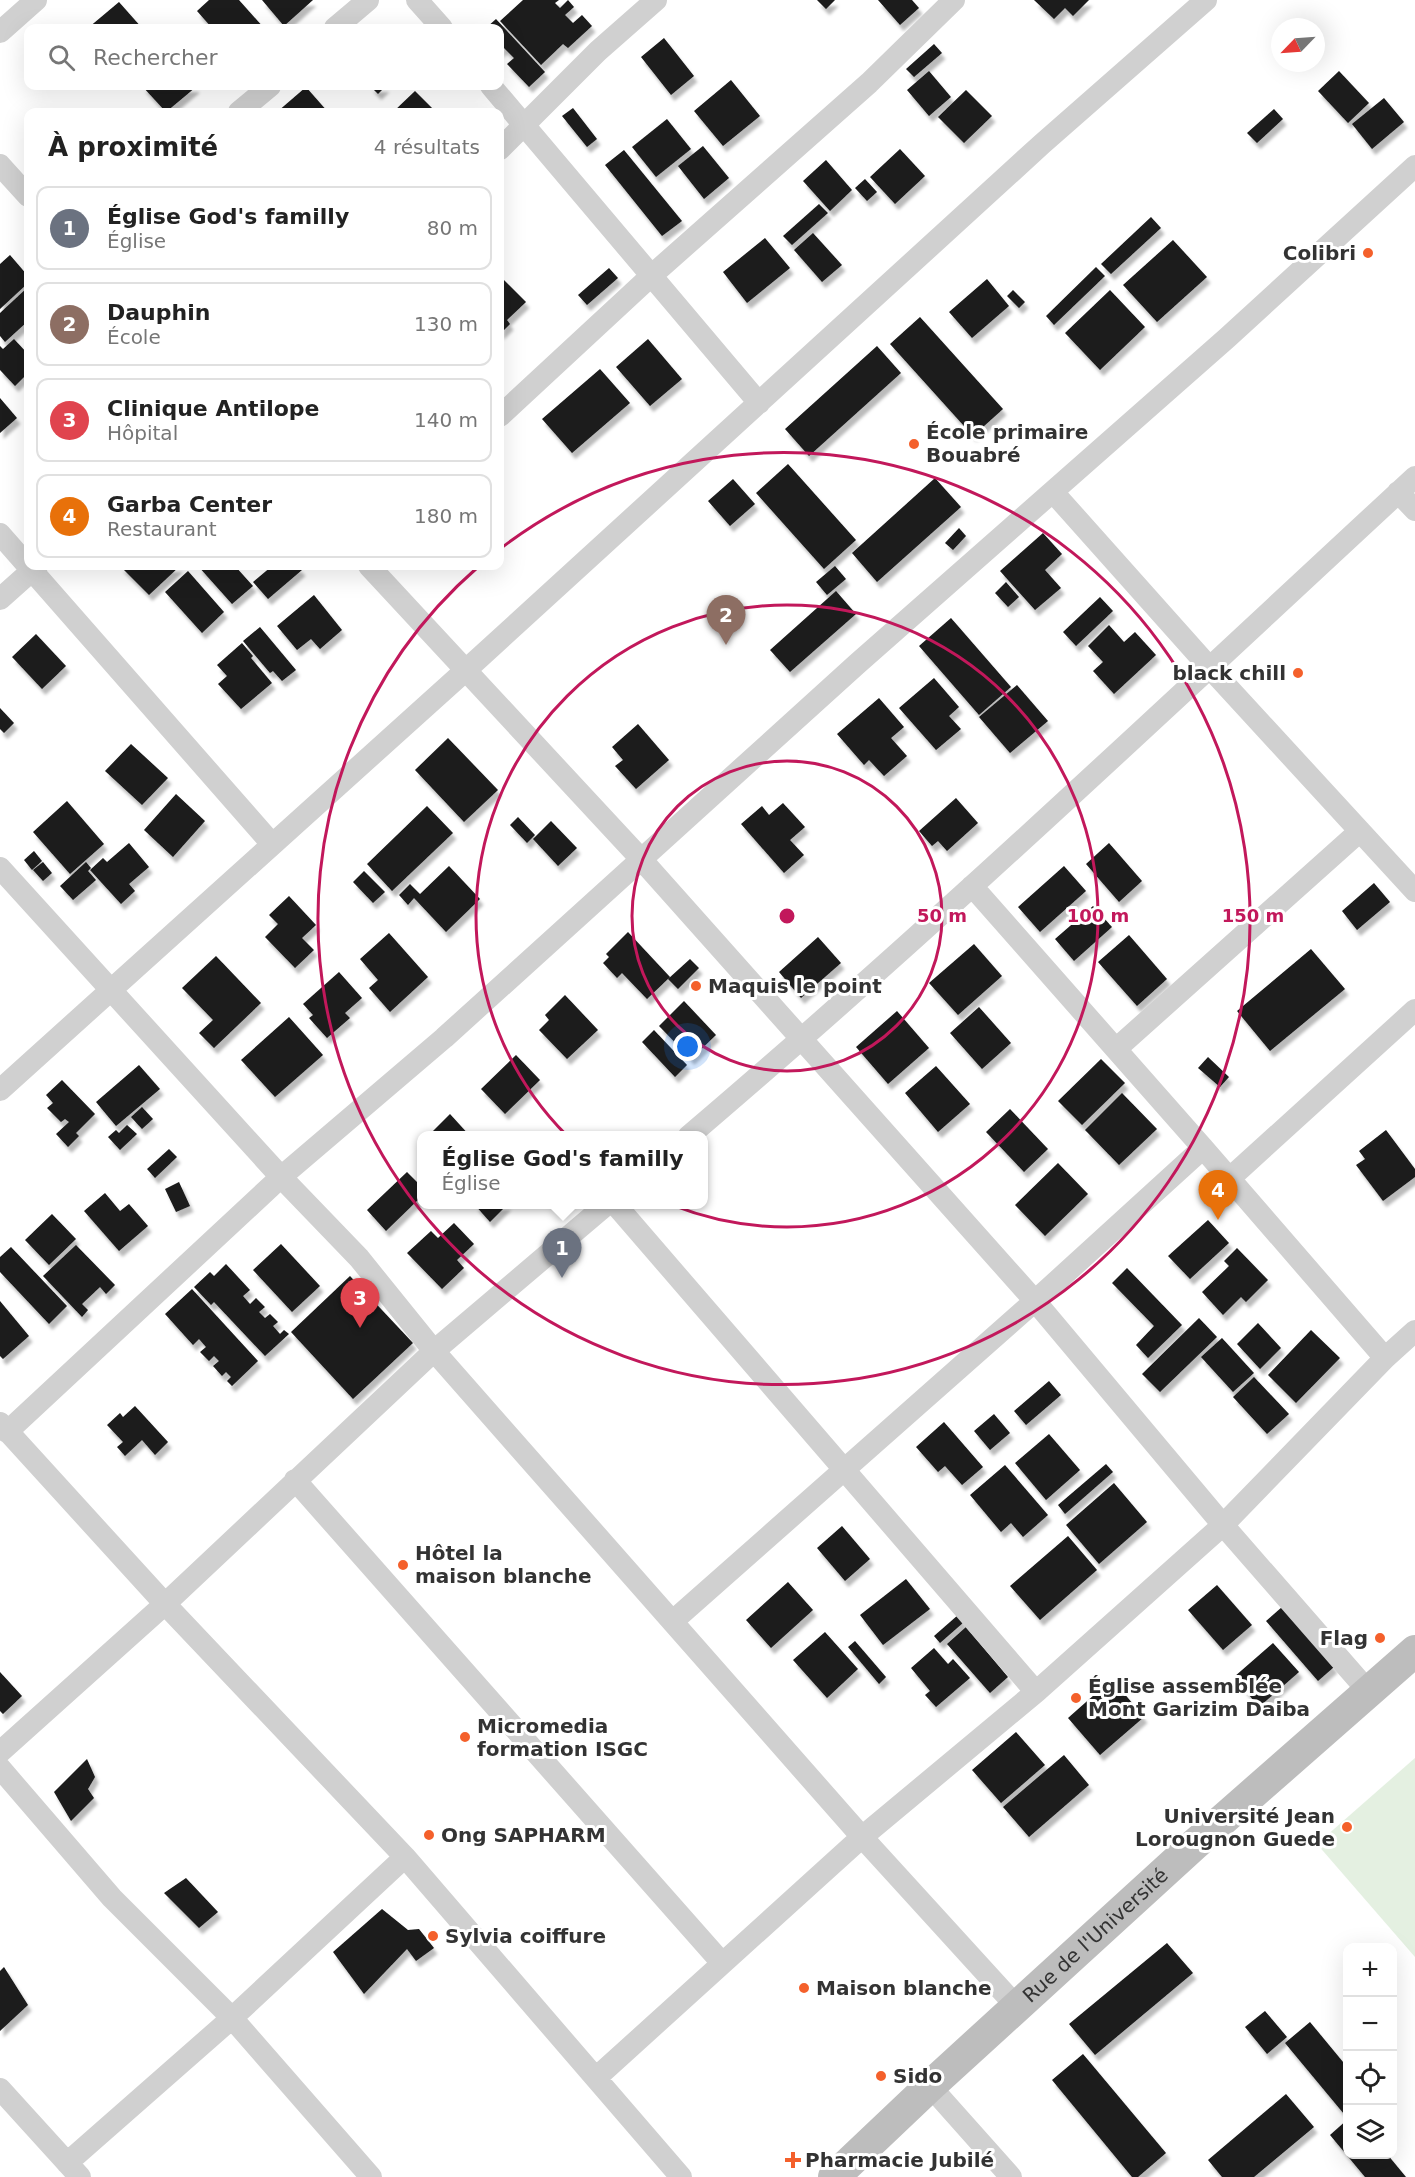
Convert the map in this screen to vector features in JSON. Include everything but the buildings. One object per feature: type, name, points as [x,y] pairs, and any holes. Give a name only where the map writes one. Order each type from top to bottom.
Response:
[{"type":"street","points":[[0,32],[36,0]]},
{"type":"street","points":[[340,24],[368,0]]},
{"type":"street","points":[[417,0],[438,24]]},
{"type":"street","points":[[504,145],[598,51],[656,0]]},
{"type":"street","points":[[504,412],[651,276],[869,83],[954,0]]},
{"type":"street","points":[[0,1089],[465,670],[1042,144],[1206,0]]},
{"type":"street","points":[[244,108],[265,90]]},
{"type":"street","points":[[495,90],[759,403]]},
{"type":"street","points":[[0,165],[24,192]]},
{"type":"street","points":[[681,2177],[405,1857],[165,1604],[4,1428],[281,1177],[444,1038],[857,664],[1412,174]]},
{"type":"street","points":[[695,1131],[801,1041],[972,886],[1415,477]]},
{"type":"street","points":[[1053,492],[1210,668],[1415,891]]},
{"type":"street","points":[[1398,492],[1415,510]]},
{"type":"street","points":[[0,534],[24,558]]},
{"type":"street","points":[[0,599],[32,570]]},
{"type":"street","points":[[36,570],[272,844]]},
{"type":"street","points":[[373,570],[641,859],[1035,1301],[1223,1525],[1368,1691]]},
{"type":"street","points":[[1116,1049],[1360,831]]},
{"type":"street","points":[[0,868],[281,1177],[359,1258],[434,1350],[862,1837],[1017,2007]]},
{"type":"street","points":[[972,886],[1385,1358]]},
{"type":"street","points":[[1229,1179],[1415,1010]]},
{"type":"street","points":[[673,1621],[845,1471],[1203,1148]]},
{"type":"street","points":[[0,1752],[165,1604],[434,1350],[601,1209]]},
{"type":"street","points":[[619,1209],[1036,1692]]},
{"type":"street","points":[[597,2077],[862,1837],[1036,1692],[1223,1525],[1385,1358],[1415,1331]]},
{"type":"street","points":[[295,1480],[722,1963]]},
{"type":"street","name":"Rue de l'Université","points":[[834,2177],[930,2085],[1194,1845],[1415,1651]]},
{"type":"street","points":[[0,1768],[112,1898],[232,2018],[371,2177]]},
{"type":"street","points":[[0,2089],[73,2170],[405,1857]]},
{"type":"street","points":[[930,2085],[1011,2177]]},
{"type":"green space","points":[[1415,1758],[1415,1957],[1317,1844]]},
{"type":"place","name":"Colibri","points":[[1368,253]]},
{"type":"place","name":"École primaire Bouabré","points":[[914,444]]},
{"type":"place","name":"Dauphin","points":[[726,645]]},
{"type":"place","name":"black chill","points":[[1298,673]]},
{"type":"place","name":"Maquis le point","points":[[696,986]]},
{"type":"place","name":"Garba Center","points":[[1218,1220]]},
{"type":"place","name":"Église God's familly","points":[[562,1278]]},
{"type":"place","name":"Clinique Antilope","points":[[360,1328]]},
{"type":"place","name":"Hôtel la maison blanche","points":[[403,1565]]},
{"type":"place","name":"Flag","points":[[1380,1638]]},
{"type":"place","name":"Église assemblée Mont Garizim Daiba","points":[[1076,1698]]},
{"type":"place","name":"Micromedia formation ISGC","points":[[465,1737]]},
{"type":"place","name":"Université Jean Lorougnon Guede","points":[[1347,1827]]},
{"type":"place","name":"Ong SAPHARM","points":[[429,1835]]},
{"type":"place","name":"Sylvia coiffure","points":[[433,1936]]},
{"type":"place","name":"Maison blanche","points":[[804,1988]]},
{"type":"place","name":"Sido","points":[[881,2076]]},
{"type":"place","name":"Pharmacie Jubilé","points":[[793,2160]]}]
